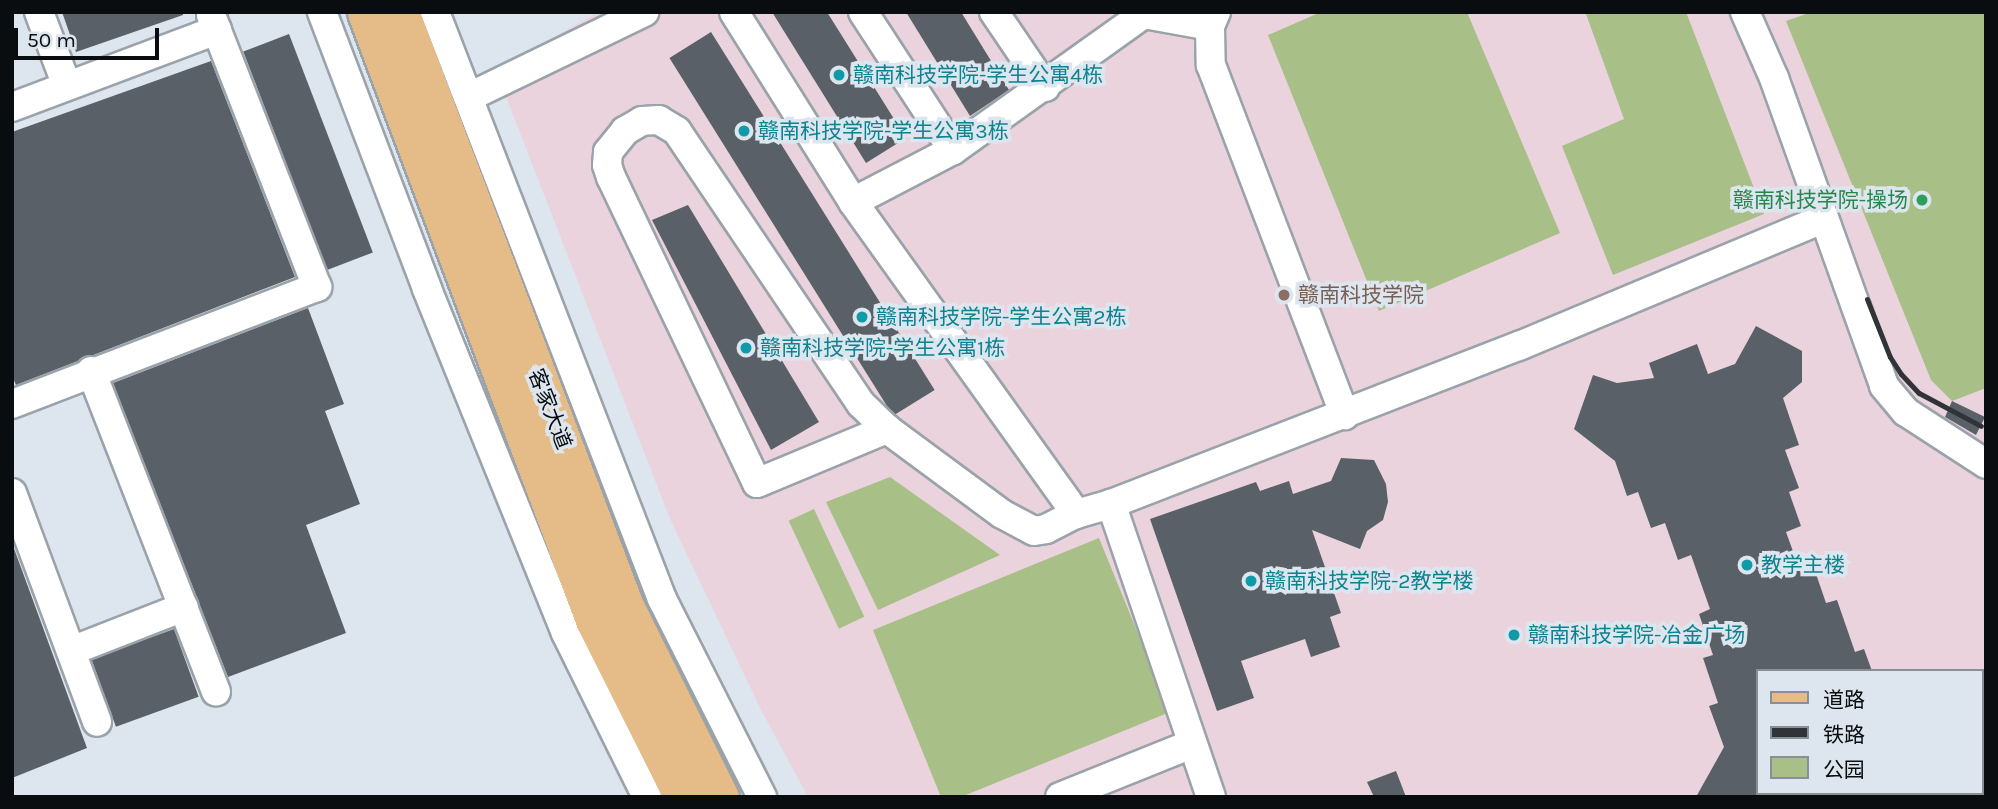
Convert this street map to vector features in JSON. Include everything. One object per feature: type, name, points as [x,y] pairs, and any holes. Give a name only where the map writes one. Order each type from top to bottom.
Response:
[{"type":"main road","name":"客家大道","points":[[366,12],[594,620],[683,797]]},
{"type":"main road","name":"客家大道","points":[[400,12],[624,604],[720,797]]},
{"type":"street","points":[[39,12],[67,86]]},
{"type":"street","points":[[322,12],[427,289],[566,633],[647,797]]},
{"type":"street","points":[[435,12],[662,599],[762,797]]},
{"type":"street","points":[[470,97],[644,12]]},
{"type":"street","points":[[734,12],[853,202],[1076,514]]},
{"type":"street","points":[[863,12],[953,150]]},
{"type":"street","points":[[994,12],[1045,87]]},
{"type":"street","points":[[1745,12],[1774,78],[1884,386],[1906,412],[1986,464]]},
{"type":"street","points":[[853,202],[953,150],[1045,87],[1143,13],[1213,19],[1211,65],[1345,415]]},
{"type":"street","points":[[12,107],[67,86],[214,21],[317,287],[91,371],[12,404]]},
{"type":"street","points":[[887,429],[757,483],[611,177],[607,165],[608,152],[625,131],[642,121],[660,120],[677,131],[861,404],[887,429],[1002,514],[1034,531],[1046,529],[1076,514],[1111,504],[1345,415],[1823,219]]},
{"type":"street","points":[[91,371],[216,692]]},
{"type":"street","points":[[12,493],[97,722]]},
{"type":"street","points":[[1111,504],[1211,797]]},
{"type":"street","points":[[71,651],[184,607]]},
{"type":"street","points":[[1060,797],[1192,744]]},
{"type":"shaded area","name":"赣南科技学院","points":[[598,12],[1986,12],[1986,797],[808,797],[761,710],[670,519],[496,71]]},
{"type":"green space","points":[[1321,12],[1467,12],[1560,233],[1379,311],[1268,35]]},
{"type":"green space","points":[[1686,12],[1764,214],[1613,275],[1562,146],[1624,119],[1586,14]]},
{"type":"green space","name":"赣南科技学院-操场","points":[[1812,12],[1986,12],[1986,388],[1952,401],[1931,380],[1786,21]]},
{"type":"green space","points":[[890,477],[1000,555],[878,610],[826,502]]},
{"type":"green space","points":[[814,509],[864,617],[839,629],[789,521]]},
{"type":"green space","points":[[1099,538],[1170,712],[961,797],[941,797],[873,630]]},
{"type":"building","points":[[62,12],[183,12],[183,15],[76,52]]},
{"type":"building","name":"赣南科技学院-学生公寓4栋","points":[[772,12],[827,12],[906,138],[866,163]]},
{"type":"building","points":[[906,12],[961,12],[1009,90],[970,116]]},
{"type":"building","points":[[711,32],[935,390],[893,416],[669,58]]},
{"type":"building","points":[[289,34],[373,252],[327,270],[243,52]]},
{"type":"building","points":[[211,61],[295,277],[16,385],[12,376],[12,132]]},
{"type":"building","name":"赣南科技学院-学生公寓1栋","points":[[688,205],[819,422],[771,450],[652,220]]},
{"type":"building","points":[[308,308],[344,404],[325,411],[360,504],[306,525],[346,633],[228,677],[113,383]]},
{"type":"building","name":"教学主楼","points":[[1756,326],[1802,351],[1802,382],[1783,398],[1799,445],[1785,450],[1799,488],[1789,492],[1801,526],[1786,532],[1802,576],[1815,571],[1826,603],[1837,600],[1855,652],[1864,649],[1871,669],[1756,669],[1758,797],[1696,797],[1724,747],[1709,706],[1718,703],[1703,658],[1713,655],[1699,614],[1710,609],[1691,555],[1678,560],[1665,523],[1651,528],[1638,492],[1627,496],[1615,461],[1574,429],[1593,375],[1617,383],[1654,378],[1649,363],[1697,344],[1708,374],[1735,364]]},
{"type":"building","points":[[1952,401],[1985,417],[1976,435],[1945,417]]},
{"type":"building","name":"赣南科技学院-2教学楼","points":[[1341,458],[1374,460],[1386,484],[1388,502],[1383,520],[1367,531],[1360,549],[1312,530],[1341,613],[1330,617],[1340,647],[1311,657],[1305,639],[1241,661],[1254,698],[1217,711],[1150,519],[1256,482],[1260,491],[1289,481],[1293,494],[1331,481]]},
{"type":"building","points":[[12,543],[87,748],[12,778]]},
{"type":"building","points":[[174,629],[199,697],[116,727],[91,659]]},
{"type":"building","points":[[1396,771],[1406,797],[1374,797],[1367,782]]},
{"type":"railway","points":[[1867,299],[1890,357],[1901,374],[1919,393],[1981,426]]},
{"type":"place","name":"赣南科技学院-学生公寓4栋","points":[[839,75]]},
{"type":"place","name":"赣南科技学院-学生公寓3栋","points":[[744,131]]},
{"type":"place","name":"赣南科技学院-操场","points":[[1922,200]]},
{"type":"place","name":"赣南科技学院","points":[[1284,295]]},
{"type":"place","name":"赣南科技学院-学生公寓2栋","points":[[862,317]]},
{"type":"place","name":"赣南科技学院-学生公寓1栋","points":[[746,348]]},
{"type":"place","name":"教学主楼","points":[[1747,565]]},
{"type":"place","name":"赣南科技学院-2教学楼","points":[[1251,581]]},
{"type":"place","name":"赣南科技学院-冶金广场","points":[[1514,635]]}]
